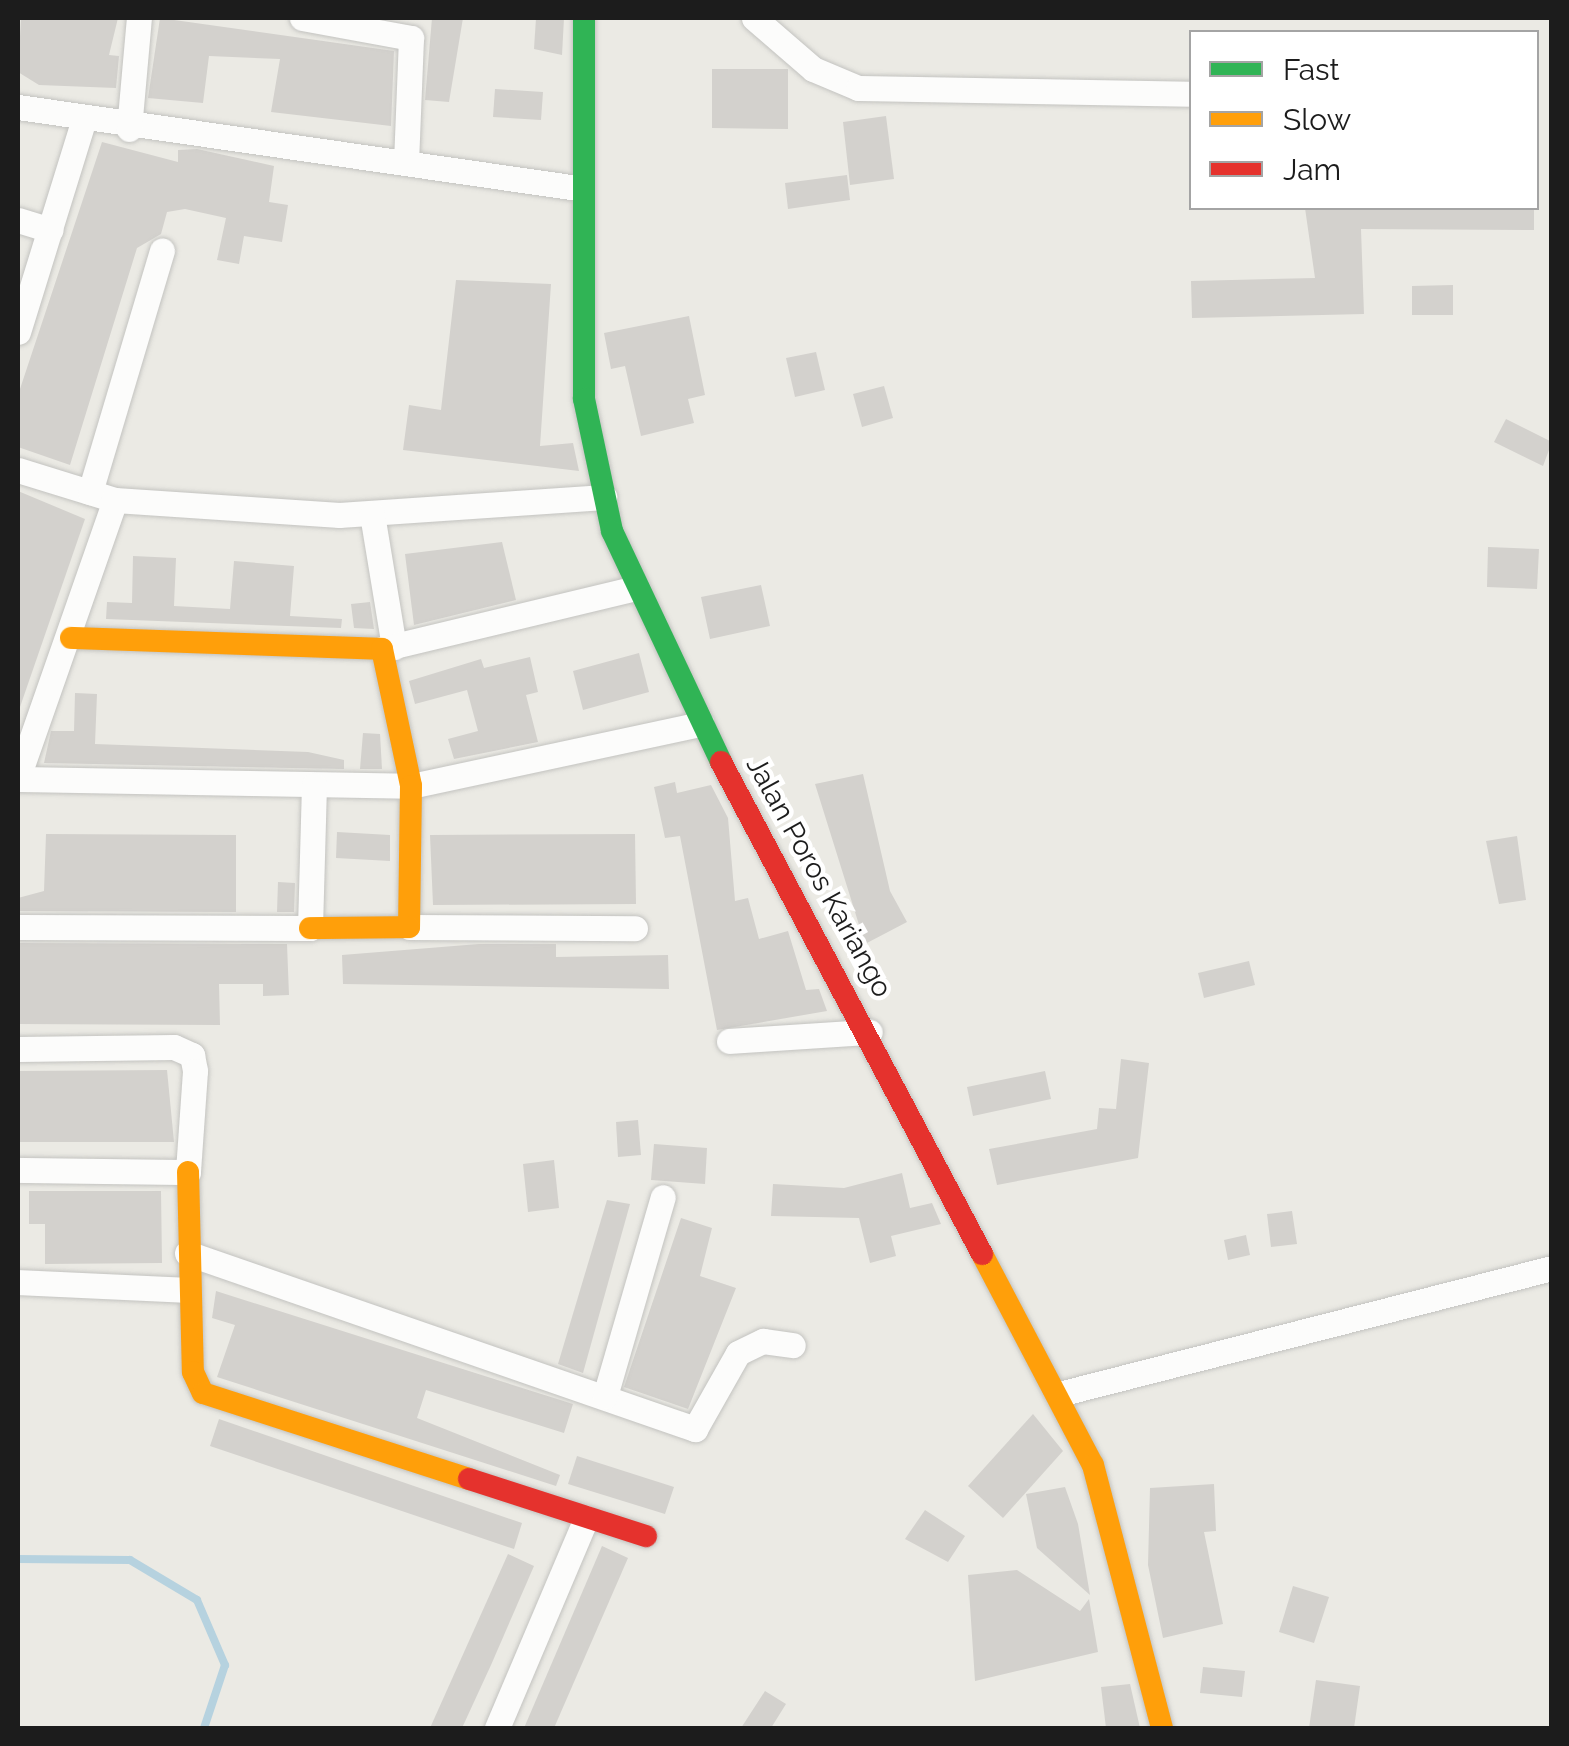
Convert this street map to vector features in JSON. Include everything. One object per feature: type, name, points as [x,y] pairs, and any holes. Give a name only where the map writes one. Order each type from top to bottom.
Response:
[{"type":"main road","name":"Jalan Poros Kariango","points":[[584,18],[576,188],[584,398],[604,497],[636,588],[701,724],[870,1032],[1059,1394],[1112,1519],[1162,1728]]},
{"type":"main road","points":[[71,638],[388,648],[411,786],[409,928],[310,928]]},
{"type":"main road","points":[[188,1172],[187,1253],[193,1372],[208,1396],[646,1536]]},
{"type":"street","points":[[129,129],[139,18]]},
{"type":"street","points":[[302,18],[411,38],[406,161]]},
{"type":"street","points":[[754,18],[813,68],[858,88],[1189,94]]},
{"type":"street","points":[[18,108],[129,129],[406,161],[576,188]]},
{"type":"street","points":[[18,332],[83,122]]},
{"type":"street","points":[[18,220],[50,230]]},
{"type":"street","points":[[90,492],[162,250]]},
{"type":"street","points":[[18,470],[115,500],[372,514],[604,497]]},
{"type":"street","points":[[115,500],[71,638],[18,778],[411,786],[701,724]]},
{"type":"street","points":[[372,514],[388,648],[636,588]]},
{"type":"street","points":[[18,927],[310,928],[314,785]]},
{"type":"street","points":[[409,928],[635,928]]},
{"type":"street","points":[[729,1041],[870,1032]]},
{"type":"street","points":[[18,1050],[174,1047],[192,1055],[188,1172],[18,1170]]},
{"type":"street","points":[[605,1396],[663,1197]]},
{"type":"street","points":[[187,1253],[699,1428],[738,1353],[763,1341],[792,1346]]},
{"type":"street","points":[[1059,1394],[1552,1268]]},
{"type":"street","points":[[18,1282],[188,1290]]},
{"type":"street","points":[[497,1728],[586,1518]]},
{"type":"building","points":[[21,18],[118,18],[109,55],[119,56],[116,88],[39,85],[18,72]]},
{"type":"building","points":[[160,18],[394,51],[391,126],[271,112],[280,59],[209,56],[203,103],[148,98]]},
{"type":"building","points":[[432,18],[463,18],[449,102],[425,100]]},
{"type":"building","points":[[536,18],[564,18],[562,55],[534,49]]},
{"type":"building","points":[[712,69],[788,69],[788,129],[712,128]]},
{"type":"building","points":[[495,89],[543,92],[541,120],[493,117]]},
{"type":"building","points":[[886,116],[894,179],[850,185],[843,122]]},
{"type":"building","points":[[102,142],[178,162],[178,150],[197,149],[274,166],[269,202],[288,205],[282,242],[244,236],[239,264],[217,260],[226,218],[185,209],[167,212],[161,234],[137,248],[70,465],[18,447],[18,395]]},
{"type":"building","points":[[847,175],[850,200],[788,209],[785,183]]},
{"type":"building","points":[[1305,210],[1534,210],[1534,230],[1361,229],[1364,314],[1192,318],[1191,281],[1315,278]]},
{"type":"building","points":[[456,280],[551,284],[540,446],[573,443],[579,471],[403,450],[409,405],[441,410]]},
{"type":"building","points":[[1453,285],[1453,315],[1412,315],[1412,286]]},
{"type":"building","points":[[689,316],[705,395],[688,399],[694,423],[641,436],[625,366],[611,369],[604,333]]},
{"type":"building","points":[[816,352],[825,390],[795,397],[786,358]]},
{"type":"building","points":[[884,386],[893,418],[862,427],[853,394]]},
{"type":"building","points":[[1506,419],[1552,442],[1543,466],[1494,442]]},
{"type":"building","points":[[18,491],[85,519],[20,707],[18,707]]},
{"type":"building","points":[[502,542],[516,600],[414,625],[405,554]]},
{"type":"building","points":[[1488,547],[1539,549],[1537,589],[1487,587]]},
{"type":"building","points":[[133,556],[176,558],[174,606],[230,609],[234,561],[294,566],[290,616],[342,619],[341,628],[106,619],[107,602],[132,603]]},
{"type":"building","points":[[761,585],[770,626],[710,639],[701,597]]},
{"type":"building","points":[[370,602],[374,629],[354,628],[351,604]]},
{"type":"building","points":[[639,653],[649,692],[583,710],[573,671]]},
{"type":"building","points":[[530,657],[538,692],[526,695],[538,742],[454,759],[448,739],[478,731],[467,690],[415,704],[409,681],[481,659],[484,668]]},
{"type":"building","points":[[75,693],[97,694],[95,744],[308,752],[344,760],[344,769],[44,763],[51,731],[74,731]]},
{"type":"building","points":[[363,733],[380,734],[382,769],[360,769]]},
{"type":"building","points":[[863,774],[890,891],[907,922],[865,944],[815,784]]},
{"type":"building","points":[[675,782],[677,793],[711,785],[728,818],[735,901],[748,898],[759,939],[788,931],[806,990],[819,989],[827,1011],[717,1030],[680,836],[665,838],[654,787]]},
{"type":"building","points":[[337,832],[390,835],[390,861],[336,858]]},
{"type":"building","points":[[46,834],[236,835],[236,912],[18,911],[18,898],[44,891]]},
{"type":"building","points":[[635,834],[636,904],[433,905],[430,835]]},
{"type":"building","points":[[1517,836],[1526,900],[1499,904],[1486,841]]},
{"type":"building","points":[[278,882],[295,883],[294,912],[277,912]]},
{"type":"building","points":[[18,943],[287,944],[289,995],[263,996],[263,984],[219,984],[220,1025],[18,1024]]},
{"type":"building","points":[[479,944],[556,944],[556,957],[668,955],[669,989],[343,984],[342,955]]},
{"type":"building","points":[[1249,961],[1255,985],[1204,998],[1198,973]]},
{"type":"building","points":[[1121,1059],[1149,1063],[1138,1158],[997,1185],[989,1149],[1097,1129],[1099,1108],[1116,1109]]},
{"type":"building","points":[[167,1070],[174,1142],[18,1142],[18,1071]]},
{"type":"building","points":[[1045,1071],[1051,1099],[973,1116],[967,1087]]},
{"type":"building","points":[[638,1120],[641,1155],[618,1157],[616,1122]]},
{"type":"building","points":[[654,1144],[707,1148],[705,1184],[651,1180]]},
{"type":"building","points":[[554,1160],[559,1208],[528,1212],[523,1164]]},
{"type":"building","points":[[902,1173],[910,1208],[932,1203],[941,1224],[891,1236],[896,1256],[870,1263],[859,1218],[771,1216],[773,1184],[844,1188]]},
{"type":"building","points":[[29,1191],[161,1191],[162,1263],[45,1264],[45,1224],[29,1224]]},
{"type":"building","points":[[607,1200],[630,1204],[583,1373],[558,1364]]},
{"type":"building","points":[[1292,1211],[1297,1244],[1271,1247],[1267,1214]]},
{"type":"building","points":[[681,1218],[712,1228],[700,1276],[736,1288],[688,1409],[624,1387]]},
{"type":"building","points":[[1246,1235],[1250,1255],[1228,1260],[1224,1240]]},
{"type":"building","points":[[216,1291],[573,1404],[564,1433],[426,1390],[417,1418],[560,1475],[556,1486],[217,1377],[235,1325],[212,1318]]},
{"type":"building","points":[[1033,1414],[1063,1451],[1003,1518],[968,1486]]},
{"type":"building","points":[[219,1419],[522,1523],[514,1549],[210,1446]]},
{"type":"building","points":[[577,1456],[674,1487],[665,1514],[568,1484]]},
{"type":"building","points":[[1214,1484],[1216,1531],[1204,1532],[1223,1624],[1163,1638],[1148,1565],[1150,1488]]},
{"type":"building","points":[[1065,1487],[1078,1524],[1090,1595],[1037,1548],[1026,1494]]},
{"type":"building","points":[[925,1510],[965,1536],[948,1562],[905,1539]]},
{"type":"building","points":[[602,1546],[628,1558],[554,1728],[524,1728]]},
{"type":"building","points":[[508,1554],[534,1566],[491,1665],[462,1728],[430,1728]]},
{"type":"building","points":[[1017,1570],[1080,1611],[1089,1599],[1098,1652],[975,1681],[968,1575]]},
{"type":"building","points":[[1293,1586],[1329,1597],[1314,1643],[1279,1632]]},
{"type":"building","points":[[1203,1667],[1245,1671],[1242,1697],[1200,1693]]},
{"type":"building","points":[[1316,1680],[1360,1686],[1354,1728],[1309,1728]]},
{"type":"building","points":[[1130,1684],[1140,1728],[1106,1728],[1101,1687]]},
{"type":"building","points":[[765,1691],[786,1704],[771,1728],[741,1728]]},
{"type":"waterway","points":[[18,1559],[130,1560],[197,1600],[225,1665],[204,1728]]},
{"type":"traffic: fast","points":[[584,18],[584,399],[612,531],[721,762]]},
{"type":"traffic: slow","points":[[71,638],[382,649],[411,786],[409,927],[310,928]]},
{"type":"traffic: slow","points":[[188,1172],[193,1372],[203,1393],[469,1479]]},
{"type":"traffic: slow","points":[[982,1254],[1093,1465],[1162,1728]]},
{"type":"traffic: jam","points":[[721,762],[982,1254]]},
{"type":"traffic: jam","points":[[469,1479],[646,1536]]}]
